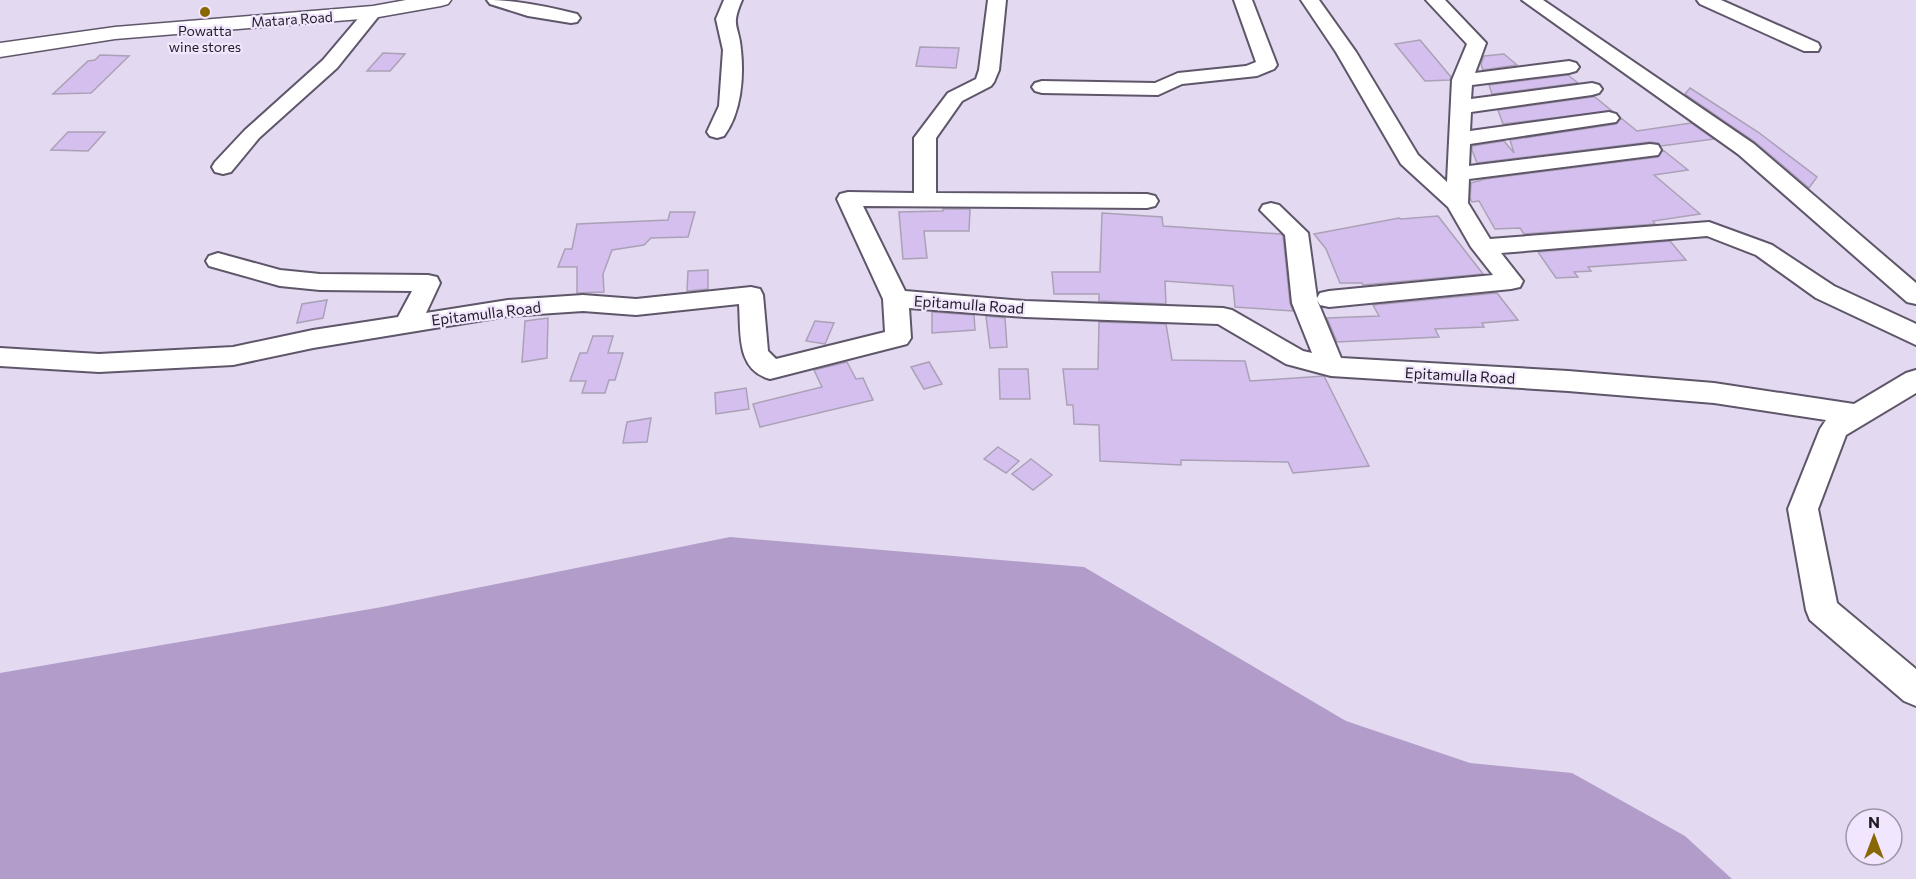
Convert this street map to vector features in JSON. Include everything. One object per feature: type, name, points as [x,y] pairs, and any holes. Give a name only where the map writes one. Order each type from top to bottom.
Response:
[{"type":"highway","name":"Matara Road","points":[[0,50],[115,33],[373,12],[441,0]]},
{"type":"street","points":[[496,0],[528,11],[571,18]]},
{"type":"street","points":[[717,132],[729,106],[732,50],[725,19],[733,0]]},
{"type":"street","points":[[925,200],[925,138],[955,97],[984,82],[989,70],[997,0]]},
{"type":"street","points":[[1042,87],[1158,89],[1178,79],[1250,72],[1267,64],[1243,0]]},
{"type":"street","points":[[1310,0],[1346,52],[1409,159],[1457,203],[1483,247],[1511,281],[1329,298]]},
{"type":"street","points":[[1435,0],[1477,43],[1462,81],[1457,203]]},
{"type":"street","points":[[1531,0],[1746,149],[1916,296]]},
{"type":"street","points":[[1706,0],[1810,47]]},
{"type":"street","points":[[223,167],[252,134],[330,64],[373,12]]},
{"type":"street","points":[[1462,81],[1569,68]]},
{"type":"street","points":[[1461,107],[1592,89]]},
{"type":"street","points":[[1460,139],[1609,118]]},
{"type":"street","points":[[1459,174],[1650,150]]},
{"type":"street","points":[[896,298],[848,199],[1147,201]]},
{"type":"street","points":[[1271,210],[1296,233],[1305,303],[1331,367]]},
{"type":"street","points":[[1483,247],[1709,228],[1764,250],[1825,292],[1916,336]]},
{"type":"street","points":[[218,261],[280,278],[428,283],[407,324]]},
{"type":"street","name":"Epitamulla Road","points":[[0,357],[99,363],[233,356],[313,339],[508,308],[583,303],[636,306],[752,295],[754,353],[770,370],[898,338],[896,298],[1025,309],[1223,316],[1295,358],[1331,367],[1568,381],[1714,393],[1857,415]]},
{"type":"street","points":[[1916,380],[1834,429],[1803,509],[1822,610],[1916,690]]},
{"type":"shaded area","points":[[730,537],[1084,567],[1346,721],[1470,763],[1572,773],[1685,836],[1732,879],[0,879],[0,673],[382,607]]},
{"type":"building","points":[[1420,40],[1451,77],[1450,80],[1425,81],[1395,44]]},
{"type":"building","points":[[920,47],[959,48],[956,68],[916,66]]},
{"type":"building","points":[[383,53],[405,54],[390,71],[367,71]]},
{"type":"building","points":[[1504,54],[1517,65],[1483,70],[1481,64],[1484,56]]},
{"type":"building","points":[[100,55],[129,56],[91,93],[53,94],[88,61],[95,60]]},
{"type":"building","points":[[1568,75],[1578,83],[1492,94],[1489,85]]},
{"type":"building","points":[[1690,88],[1758,132],[1817,177],[1809,188],[1755,142],[1685,94]]},
{"type":"building","points":[[1595,97],[1612,111],[1503,124],[1498,110]]},
{"type":"building","points":[[1621,118],[1637,131],[1691,123],[1714,139],[1661,146],[1650,142],[1477,163],[1472,150],[1472,146],[1504,141],[1514,153],[1510,140],[1616,124]]},
{"type":"building","points":[[68,132],[105,132],[88,151],[51,150]]},
{"type":"building","points":[[1663,150],[1688,170],[1654,175],[1700,214],[1653,221],[1655,224],[1524,234],[1520,228],[1495,229],[1479,201],[1472,202],[1470,198],[1471,183],[1485,179],[1658,157]]},
{"type":"building","points":[[943,209],[970,209],[969,231],[924,231],[927,258],[903,259],[899,212],[943,211]]},
{"type":"building","points":[[670,212],[695,212],[688,237],[651,238],[644,245],[612,250],[603,274],[604,292],[577,293],[577,267],[558,267],[565,249],[572,249],[577,224],[668,220]]},
{"type":"building","points":[[1102,213],[1162,217],[1163,226],[1281,234],[1293,311],[1235,307],[1233,286],[1165,281],[1166,304],[1099,301],[1099,294],[1054,294],[1052,272],[1100,272]]},
{"type":"building","points":[[1438,216],[1483,274],[1363,285],[1362,283],[1340,283],[1326,249],[1314,234],[1399,218]]},
{"type":"building","points":[[1670,241],[1686,260],[1588,267],[1591,271],[1574,272],[1578,277],[1556,278],[1538,252]]},
{"type":"building","points":[[708,270],[708,289],[687,291],[688,271]]},
{"type":"building","points":[[1497,293],[1518,320],[1482,323],[1484,327],[1435,329],[1439,337],[1337,342],[1327,318],[1379,316],[1373,305]]},
{"type":"building","points":[[327,300],[323,318],[297,323],[302,304]]},
{"type":"building","points":[[932,312],[974,315],[975,330],[932,333]]},
{"type":"building","points":[[986,316],[1005,318],[1007,347],[990,348]]},
{"type":"building","points":[[548,318],[547,358],[522,362],[525,321]]},
{"type":"building","points":[[815,321],[834,323],[825,344],[806,341]]},
{"type":"building","points":[[1099,322],[1166,324],[1172,360],[1245,361],[1250,381],[1324,376],[1369,466],[1293,473],[1288,462],[1181,460],[1181,465],[1100,461],[1099,425],[1074,424],[1073,405],[1067,405],[1063,369],[1098,369]]},
{"type":"building","points":[[593,336],[613,336],[608,353],[623,353],[615,380],[609,380],[605,393],[582,393],[586,381],[570,381],[580,353],[587,353]]},
{"type":"building","points":[[847,362],[856,379],[863,378],[873,400],[760,427],[753,404],[822,387],[814,370]]},
{"type":"building","points":[[929,362],[942,384],[924,389],[911,367]]},
{"type":"building","points":[[999,369],[1028,369],[1030,399],[1000,399]]},
{"type":"building","points":[[746,388],[749,409],[716,414],[715,393]]},
{"type":"building","points":[[651,418],[647,442],[623,443],[627,422]]},
{"type":"building","points":[[998,447],[1019,461],[1006,473],[984,459]]},
{"type":"building","points":[[1031,459],[1052,475],[1033,490],[1012,474]]},
{"type":"place","name":"Powatta wine stores","points":[[205,12]]}]
